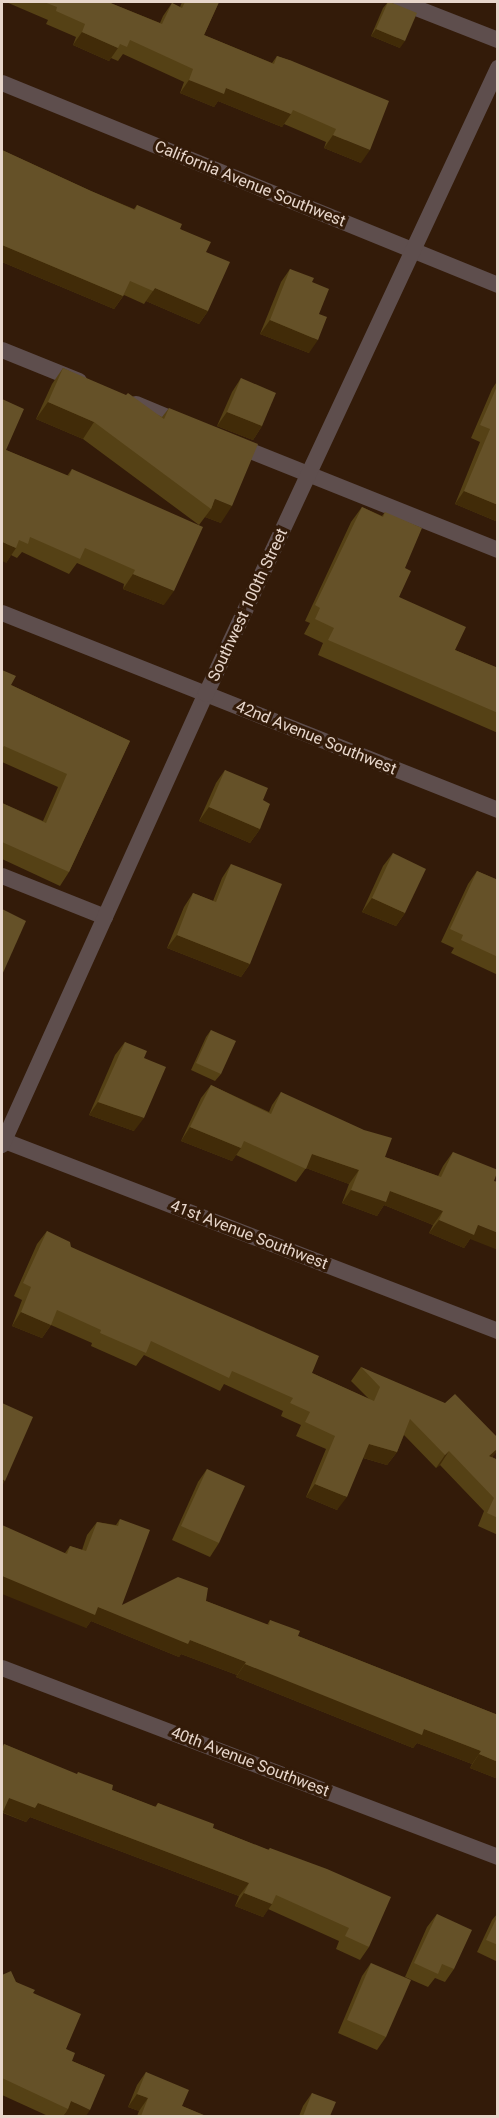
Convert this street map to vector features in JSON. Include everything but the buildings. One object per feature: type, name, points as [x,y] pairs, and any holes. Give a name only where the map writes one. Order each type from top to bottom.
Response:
[{"type":"street","points":[[401,2],[498,40]]},
{"type":"street","name":"Southwest 100th Street","points":[[2,1142],[206,694],[498,68]]},
{"type":"street","name":"California Avenue Southwest","points":[[2,83],[498,285]]},
{"type":"street","points":[[2,350],[98,389]]},
{"type":"street","points":[[120,398],[197,429]]},
{"type":"street","points":[[219,438],[310,472],[498,550]]},
{"type":"street","name":"42nd Avenue Southwest","points":[[2,613],[498,810]]},
{"type":"street","points":[[2,876],[105,917]]},
{"type":"street","name":"41st Avenue Southwest","points":[[2,1142],[498,1331]]},
{"type":"street","name":"40th Avenue Southwest","points":[[2,1668],[498,1857]]}]
